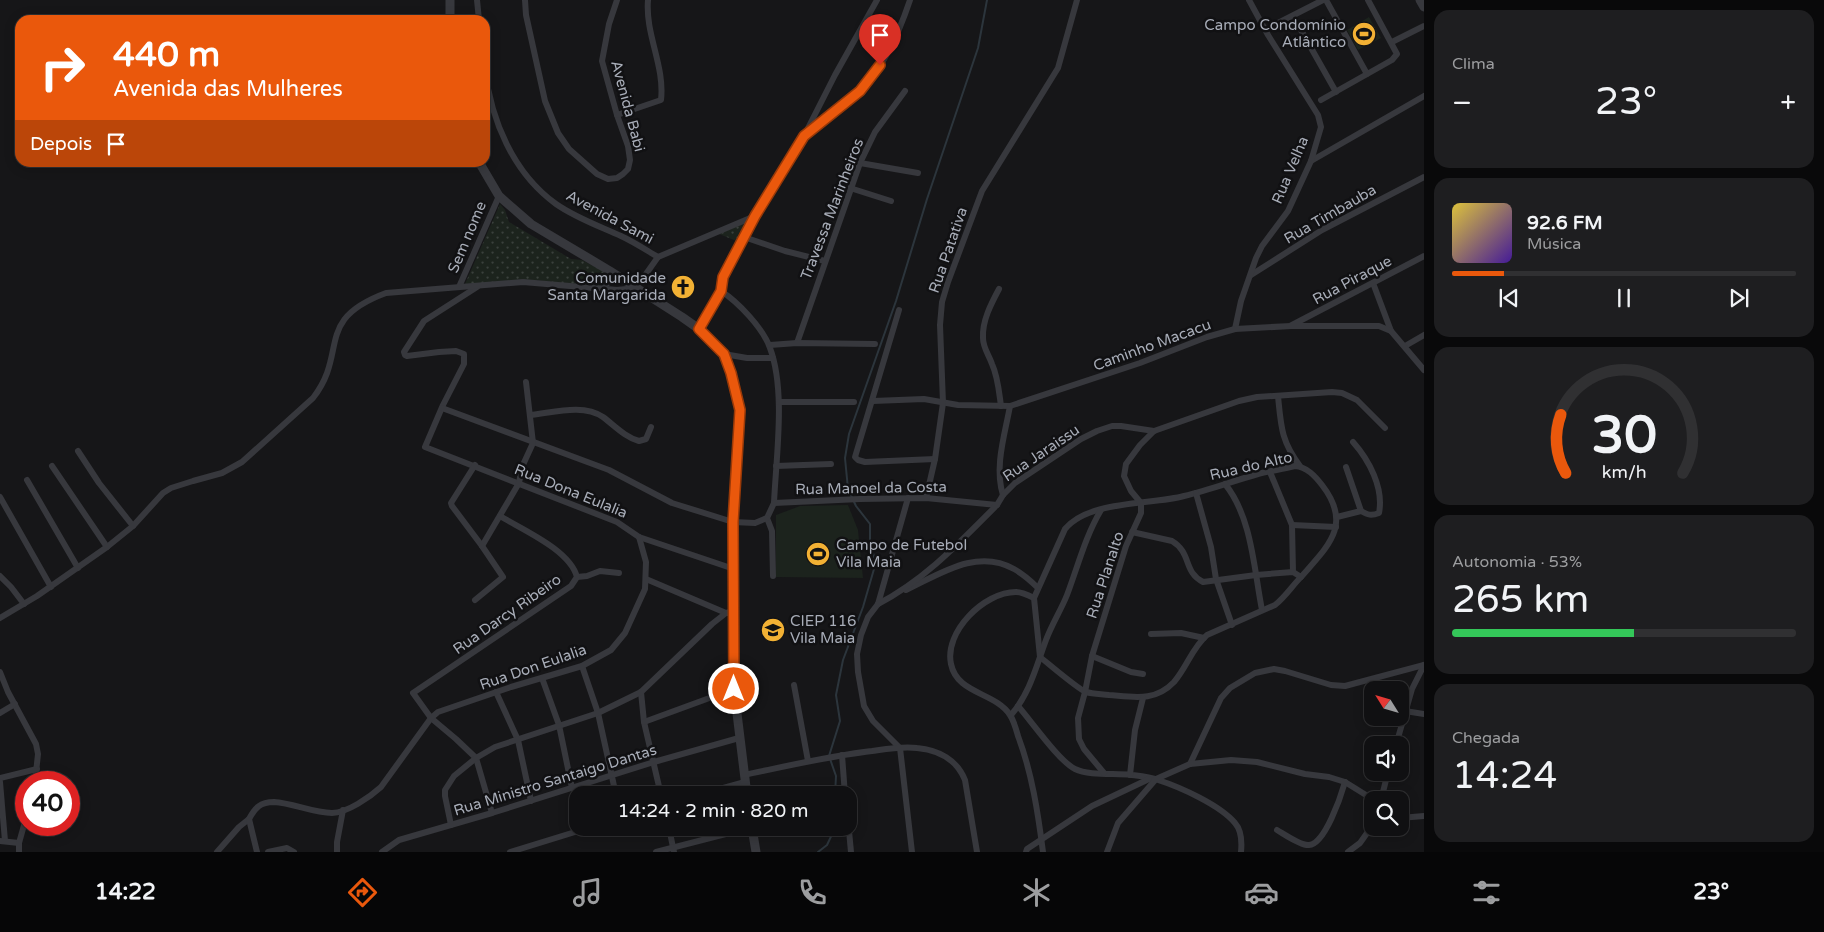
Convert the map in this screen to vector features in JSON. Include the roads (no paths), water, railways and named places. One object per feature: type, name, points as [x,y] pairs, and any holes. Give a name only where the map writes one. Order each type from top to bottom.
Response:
[{"type":"street","points":[[450,0],[450,15]]},
{"type":"street","points":[[477,0],[478,15]]},
{"type":"street","name":"Avenida Babi","points":[[526,0],[526,15],[545,100],[558,133],[569,149],[597,174],[608,179],[617,178],[623,174],[628,169],[630,160],[628,146],[602,61],[609,24],[617,0]]},
{"type":"street","points":[[699,329],[721,291],[723,277],[755,216],[804,136],[835,75],[877,0]]},
{"type":"street","points":[[804,136],[860,91],[870,79],[880,65],[902,24],[910,0]]},
{"type":"street","name":"Rua Patativa","points":[[926,498],[935,459],[943,402],[940,325],[942,302],[982,191],[1058,68],[1077,0]]},
{"type":"street","name":"Rua Velha","points":[[1235,329],[1241,301],[1262,246],[1288,211],[1311,161],[1321,127],[1321,121],[1253,10],[1249,0]]},
{"type":"street","points":[[1278,24],[1324,0],[1367,74]]},
{"type":"street","points":[[1321,100],[1395,58],[1396,51],[1392,42],[1368,0]]},
{"type":"street","points":[[1420,0],[1424,7]]},
{"type":"street","points":[[617,115],[661,100],[660,73],[649,19],[648,2]]},
{"type":"street","points":[[1293,16],[1336,92]]},
{"type":"street","points":[[1392,42],[1424,26]]},
{"type":"street","name":"Travessa Marinheiros","points":[[797,343],[860,163],[875,132],[906,91]]},
{"type":"street","name":"Avenida Sami","points":[[490,92],[494,110],[509,149],[535,186],[556,204],[658,257]]},
{"type":"street","points":[[1311,161],[1424,96]]},
{"type":"street","points":[[860,163],[918,173]]},
{"type":"street","points":[[483,167],[499,196],[531,224],[610,271],[699,329],[724,354],[731,373],[740,410],[733,522],[734,569],[730,612],[734,689],[746,786]]},
{"type":"street","name":"Rua Timbauba","points":[[1251,275],[1322,230],[1424,177]]},
{"type":"street","points":[[850,188],[891,200]]},
{"type":"street","name":"Sem nome","points":[[459,287],[499,196]]},
{"type":"street","points":[[0,618],[51,587],[107,547],[133,526],[155,500],[172,488],[222,473],[242,462],[313,398],[321,388],[326,378],[339,327],[346,316],[368,299],[386,293],[479,286],[505,282],[540,282],[627,290],[636,288],[658,257],[755,216]]},
{"type":"street","points":[[744,237],[785,251],[826,261]]},
{"type":"street","name":"Rua Piraque","points":[[1291,326],[1424,256]]},
{"type":"street","points":[[602,288],[610,281],[610,271]]},
{"type":"street","points":[[1372,283],[1391,331],[1424,370]]},
{"type":"street","points":[[479,286],[424,321],[404,354],[407,356],[456,351],[464,354],[464,364],[442,408],[609,470],[672,503],[733,522],[755,523],[767,518],[774,503],[779,402],[777,377],[770,346],[741,306],[721,291]]},
{"type":"street","points":[[999,289],[988,310],[982,338],[993,364],[1001,406]]},
{"type":"street","points":[[899,310],[855,457],[864,462],[935,459]]},
{"type":"street","name":"Caminho Macacu","points":[[873,400],[924,400],[958,405],[1010,406],[1235,329],[1370,325],[1379,326],[1391,331]]},
{"type":"street","points":[[1405,346],[1424,335]]},
{"type":"street","points":[[770,346],[797,343],[875,344]]},
{"type":"street","points":[[724,354],[747,358],[773,358]]},
{"type":"street","points":[[482,546],[519,483],[522,467],[533,443],[526,382]]},
{"type":"street","points":[[1142,503],[1126,484],[1125,469],[1129,458],[1154,431],[1240,401],[1257,397],[1332,392],[1349,395],[1369,411],[1385,428]]},
{"type":"street","points":[[1278,396],[1284,440],[1300,466]]},
{"type":"street","points":[[779,402],[854,402]]},
{"type":"street","name":"Rua Jaraissu","points":[[1003,495],[1000,486],[1000,468],[1010,406]]},
{"type":"street","name":"Rua Dona Eulalia","points":[[442,408],[425,447],[617,522],[639,537],[734,569]]},
{"type":"street","points":[[530,416],[587,410],[602,417],[626,435],[639,441],[646,439],[651,427]]},
{"type":"street","name":"Rua Jaraissu","points":[[896,595],[942,560],[998,504],[1008,489],[1081,439],[1112,426],[1134,426],[1154,431]]},
{"type":"street","points":[[1346,467],[1361,511],[1373,516],[1379,513],[1380,507],[1376,479],[1368,461],[1353,442]]},
{"type":"street","points":[[78,451],[99,483],[133,526]]},
{"type":"street","points":[[776,466],[831,464]]},
{"type":"street","points":[[52,466],[107,547]]},
{"type":"street","points":[[475,466],[451,505],[503,577],[475,600]]},
{"type":"street","name":"Rua do Alto","points":[[1034,598],[1065,529],[1071,522],[1101,510],[1122,504],[1142,503],[1196,493],[1270,472],[1300,466],[1310,472],[1328,493],[1334,504],[1337,517],[1336,527],[1324,551],[1283,599],[1275,605],[1204,638],[1192,652],[1185,668],[1161,692],[1143,698],[1085,692]]},
{"type":"street","points":[[1270,472],[1292,525],[1293,572]]},
{"type":"street","points":[[27,480],[78,568]]},
{"type":"street","points":[[1225,484],[1234,496],[1249,535],[1262,610]]},
{"type":"street","points":[[1196,493],[1211,547],[1216,579],[1232,625]]},
{"type":"street","points":[[0,497],[51,587]]},
{"type":"street","points":[[908,498],[878,604],[868,617],[857,654],[860,690],[864,706],[873,721],[900,748],[912,852]]},
{"type":"street","name":"Rua Manoel da Costa","points":[[774,503],[926,498],[998,504]]},
{"type":"street","name":"Rua Planalto","points":[[1104,773],[1084,750],[1079,738],[1078,718],[1092,656],[1126,546],[1141,513],[1142,503]]},
{"type":"street","points":[[1010,715],[1018,706],[1034,677],[1047,638],[1068,593],[1086,538],[1101,510]]},
{"type":"street","points":[[1337,517],[1361,511]]},
{"type":"street","name":"Rua Darcy Ribeiro","points":[[431,718],[414,692],[571,586],[577,577],[571,563],[558,551],[500,516]]},
{"type":"street","points":[[767,518],[772,531],[773,576]]},
{"type":"street","points":[[1292,525],[1336,527]]},
{"type":"street","points":[[1132,532],[1172,541],[1181,547],[1192,575],[1203,582],[1216,579],[1293,572],[1301,577]]},
{"type":"street","name":"Rua Don Eulalia","points":[[431,718],[438,712],[496,692],[582,666],[611,650],[625,633],[645,589],[646,562],[639,537]]},
{"type":"street","points":[[878,604],[976,560],[995,562],[1013,568],[1038,588]]},
{"type":"street","points":[[577,577],[587,576],[600,571],[618,573]]},
{"type":"street","points":[[0,576],[24,604]]},
{"type":"street","points":[[646,579],[730,612]]},
{"type":"street","points":[[1043,852],[1036,804],[1025,754],[1010,715],[1000,705],[961,683],[953,673],[950,662],[951,652],[962,623],[970,613],[1002,595],[1015,592],[1024,593],[1034,598],[1040,657],[1085,692]]},
{"type":"street","points":[[452,825],[445,790],[454,776],[476,758],[494,748],[598,712],[642,692],[730,612]]},
{"type":"street","points":[[1151,634],[1181,633],[1204,638]]},
{"type":"street","points":[[1092,656],[1132,672],[1143,674]]},
{"type":"street","points":[[1409,697],[1424,665]]},
{"type":"street","points":[[1190,764],[1221,698],[1230,688],[1255,672],[1274,669],[1331,685],[1345,686],[1424,665]]},
{"type":"street","points":[[582,666],[598,712],[614,786]]},
{"type":"street","points":[[0,672],[8,692],[36,744],[38,754],[37,769],[0,780],[3,841],[19,843]]},
{"type":"street","points":[[542,678],[559,725],[572,786]]},
{"type":"street","points":[[794,685],[808,761]]},
{"type":"street","points":[[644,722],[734,689]]},
{"type":"street","points":[[0,695],[8,692]]},
{"type":"street","points":[[496,692],[518,740],[531,801]]},
{"type":"street","points":[[642,692],[644,722],[659,786]]},
{"type":"street","points":[[1130,775],[1135,730],[1143,698]]},
{"type":"street","points":[[0,713],[15,704]]},
{"type":"street","points":[[1018,706],[1067,764],[1082,772],[1153,778],[1194,794],[1226,814],[1236,824],[1241,834],[1241,852]]},
{"type":"street","points":[[1409,712],[1424,714]]},
{"type":"street","points":[[217,852],[239,827],[249,819],[258,805],[266,802],[283,802],[331,813],[343,810],[372,796],[381,787],[431,718],[476,758],[492,813]]},
{"type":"street","name":"Rua Ministro Santaigo Dantas","points":[[578,786],[739,738]]},
{"type":"street","points":[[723,786],[808,761],[839,755],[900,748],[918,748],[933,751],[953,761],[961,770],[967,787],[977,852]]},
{"type":"street","points":[[839,755],[844,786]]},
{"type":"street","points":[[1026,852],[1027,849],[1042,841],[1092,806],[1153,778],[1190,764],[1231,760],[1257,762],[1305,774],[1329,776],[1345,782],[1364,794]]},
{"type":"street","points":[[1107,852],[1118,823],[1153,778]]},
{"type":"street","points":[[1277,830],[1304,844],[1314,844],[1331,820],[1345,782]]},
{"type":"street","name":"Rua Ministro Santaigo Dantas","points":[[382,852],[399,840],[569,789]]},
{"type":"street","points":[[337,852],[343,810]]},
{"type":"street","points":[[1409,817],[1424,816]]},
{"type":"street","points":[[249,819],[257,852]]},
{"type":"street","points":[[510,852],[569,834]]},
{"type":"street","points":[[19,852],[21,836]]},
{"type":"street","points":[[671,836],[674,850]]},
{"type":"street","points":[[656,852],[674,850],[722,836]]},
{"type":"street","points":[[752,836],[756,852]]},
{"type":"street","points":[[850,836],[851,852]]},
{"type":"street","points":[[1348,852],[1360,843],[1365,836]]},
{"type":"street","points":[[268,852],[286,848],[294,852]]},
{"type":"waterway","points":[[835,786],[836,776],[829,756],[840,721],[836,695],[843,660],[863,607],[874,569],[874,556],[870,544],[870,524],[856,506],[848,489],[845,458],[849,434],[896,301],[927,199],[978,48],[987,0]]},
{"type":"waterway","points":[[818,852],[827,845],[831,836]]},
{"type":"place","name":"Campo Condomínio Atlântico","points":[[1364,34]]},
{"type":"place","name":"Comunidade Santa Margarida","points":[[683,287]]},
{"type":"place","name":"Campo de Futebol Vila Maia","points":[[818,554]]},
{"type":"place","name":"CIEP 116 Vila Maia","points":[[773,630]]}]
